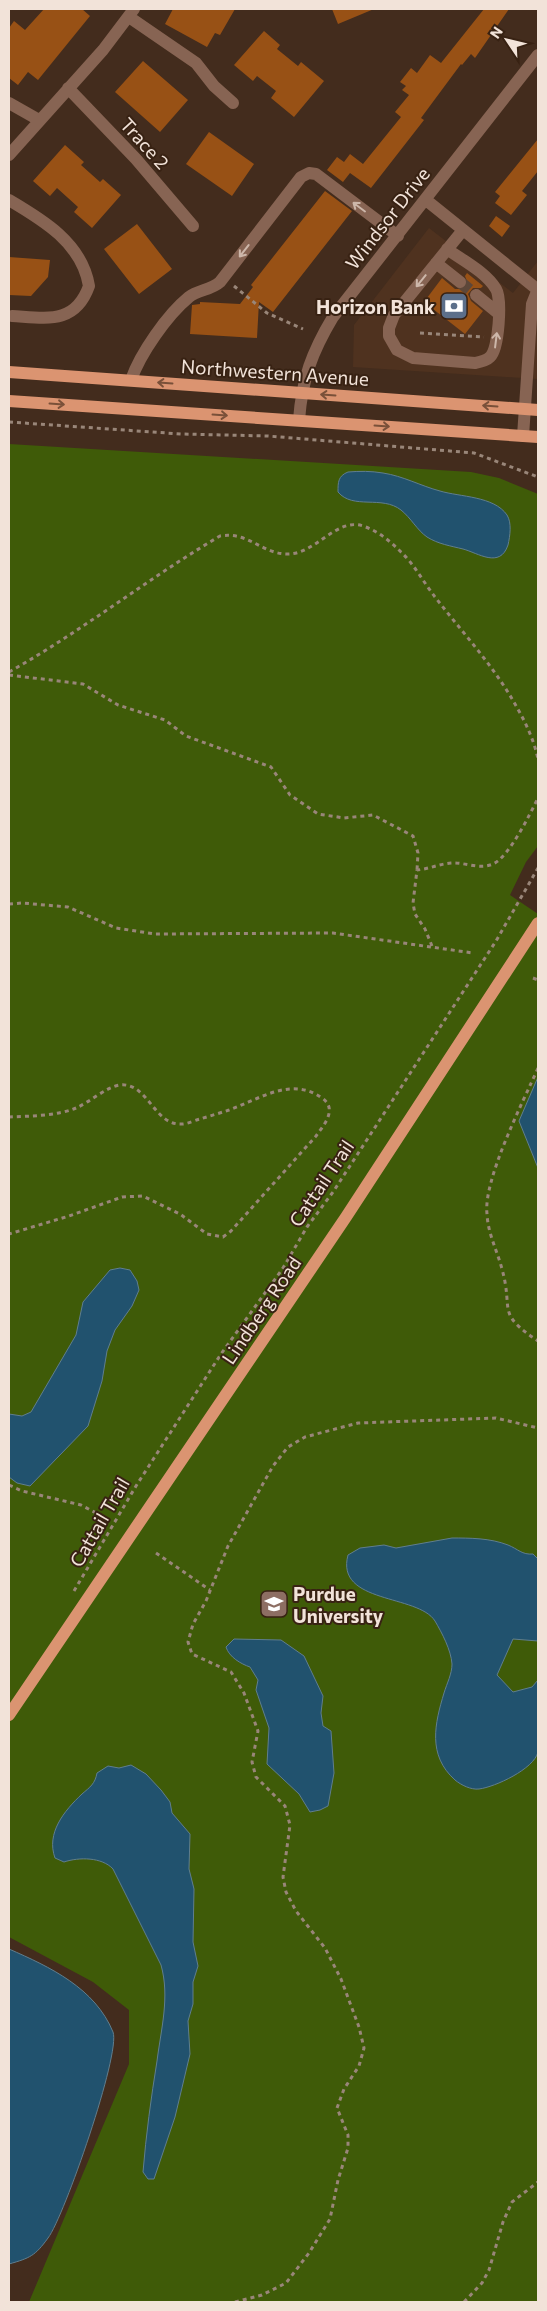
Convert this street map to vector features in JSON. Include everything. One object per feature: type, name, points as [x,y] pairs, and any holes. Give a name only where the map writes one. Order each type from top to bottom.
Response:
[{"type":"main road","name":"Northwestern Avenue","points":[[9,372],[532,409]]},
{"type":"main road","points":[[9,401],[538,437]]},
{"type":"main road","name":"Lindberg Road","points":[[9,1714],[346,1216],[538,923]]},
{"type":"street","points":[[9,155],[132,13],[196,63],[214,86],[233,103]]},
{"type":"street","name":"Windsor Drive","points":[[299,420],[301,393],[307,368],[317,344],[333,317],[538,55]]},
{"type":"street","name":"Trace 2","points":[[68,88],[136,159],[193,226]]},
{"type":"street","points":[[9,102],[39,120]]},
{"type":"street","points":[[132,380],[137,364],[172,314],[190,296],[214,288],[301,177],[316,174],[398,236]]},
{"type":"street","points":[[9,200],[50,226],[64,238],[82,263],[89,286],[80,304],[69,314],[56,318],[12,316]]},
{"type":"street","points":[[426,200],[538,290],[532,304],[532,409],[523,436]]},
{"type":"street","points":[[448,249],[490,282],[497,291],[498,313],[495,349],[490,357],[476,363],[413,358],[404,355],[392,345],[389,328],[394,315],[463,230]]},
{"type":"street","points":[[436,262],[460,282]]},
{"type":"street","points":[[476,294],[498,313]]},
{"type":"path","points":[[223,278],[267,312],[303,329]]},
{"type":"path","points":[[420,332],[497,338]]},
{"type":"path","points":[[9,422],[181,434],[268,436],[474,453],[538,477]]},
{"type":"path","points":[[9,673],[51,648],[126,595],[220,536],[233,533],[271,550],[287,554],[305,551],[346,526],[362,526],[382,536],[402,553],[486,662],[514,703],[535,745],[538,759]]},
{"type":"path","points":[[9,673],[83,684],[118,705],[165,720],[186,736],[271,767],[290,795],[318,814],[344,818],[372,814],[413,836],[418,852],[413,903],[415,914],[426,929],[432,946]]},
{"type":"path","points":[[417,870],[453,863],[480,866],[493,864],[503,855],[529,816],[538,798]]},
{"type":"path","name":"Cattail Trail","points":[[71,1596],[136,1486],[222,1354],[278,1276],[307,1227],[333,1192],[496,941],[538,868]]},
{"type":"path","points":[[9,904],[22,903],[68,907],[116,928],[155,934],[272,935],[313,932],[432,946],[473,954]]},
{"type":"path","points":[[532,978],[538,980]]},
{"type":"path","points":[[538,1068],[504,1146],[488,1196],[486,1212],[494,1249],[502,1267],[508,1314],[521,1331],[538,1341]]},
{"type":"path","points":[[9,1117],[75,1108],[120,1085],[135,1088],[169,1121],[181,1124],[230,1110],[276,1090],[289,1088],[304,1089],[317,1095],[327,1102],[330,1111],[327,1122],[316,1136],[231,1232],[223,1237],[207,1234],[180,1214],[143,1196],[122,1197],[69,1216],[9,1234]]},
{"type":"path","points":[[235,2302],[262,2295],[286,2283],[309,2253],[330,2218],[338,2180],[348,2148],[348,2135],[336,2108],[344,2089],[359,2066],[364,2048],[359,2027],[341,1979],[325,1948],[296,1911],[286,1892],[283,1877],[290,1825],[285,1806],[256,1777],[252,1762],[258,1732],[244,1693],[231,1672],[192,1654],[188,1642],[193,1624],[210,1590],[228,1546],[273,1466],[288,1447],[305,1436],[358,1422],[457,1418],[496,1418],[538,1428]]},
{"type":"path","points":[[9,1485],[22,1491],[81,1505],[100,1514]]},
{"type":"path","points":[[156,1553],[210,1590]]},
{"type":"path","points":[[464,2302],[482,2283],[489,2270],[502,2222],[512,2202],[538,2182]]},
{"type":"shaded area","points":[[429,228],[513,293],[538,261],[538,379],[353,367],[354,325]]},
{"type":"green space","name":"Purdue University","points":[[9,444],[471,472],[499,478],[538,494],[538,846],[526,862],[510,895],[538,914],[538,2302],[29,2302],[129,2064],[129,2010],[93,1982],[9,1937]]},
{"type":"water","points":[[348,472],[390,474],[426,487],[494,504],[509,518],[508,545],[500,556],[494,558],[482,556],[427,537],[405,513],[393,506],[385,503],[360,502],[344,497],[338,492],[339,482],[340,477]]},
{"type":"water","points":[[538,1077],[538,1168],[519,1121]]},
{"type":"water","points":[[120,1268],[130,1270],[137,1281],[139,1290],[132,1306],[115,1330],[107,1351],[102,1381],[88,1426],[30,1486],[17,1483],[9,1477],[9,1414],[22,1416],[31,1412],[76,1335],[83,1302],[110,1270]]},
{"type":"water","points":[[452,1538],[494,1541],[508,1545],[523,1553],[533,1554],[538,1559],[538,1641],[513,1639],[497,1675],[513,1692],[532,1687],[538,1680],[540,1728],[538,1752],[535,1758],[522,1771],[504,1781],[479,1789],[466,1787],[455,1780],[440,1760],[437,1749],[436,1727],[452,1664],[448,1647],[435,1621],[426,1612],[365,1590],[354,1582],[347,1571],[348,1555],[360,1548],[384,1545],[396,1548]]},
{"type":"water","points":[[234,1639],[281,1640],[304,1656],[323,1696],[321,1713],[323,1726],[331,1731],[334,1773],[328,1806],[310,1812],[299,1794],[267,1764],[269,1728],[256,1690],[258,1680],[250,1667],[236,1660],[228,1651],[226,1647]]},
{"type":"water","points":[[131,1765],[146,1774],[161,1790],[170,1802],[172,1813],[190,1834],[189,1869],[194,1889],[193,1942],[198,1966],[193,1982],[193,2004],[188,2021],[190,2054],[175,2117],[154,2179],[148,2179],[143,2172],[164,2013],[165,1989],[161,1965],[113,1869],[103,1862],[90,1859],[76,1859],[64,1862],[55,1858],[53,1849],[53,1840],[58,1823],[75,1801],[92,1785],[97,1773],[108,1766],[119,1768]]},
{"type":"water","points":[[9,1949],[40,1963],[83,1991],[105,2017],[113,2032],[113,2046],[90,2135],[56,2224],[48,2238],[35,2253],[9,2264]]},
{"type":"building","points":[[44,9],[82,9],[90,16],[38,80],[28,72],[18,85],[9,78],[9,28],[14,21],[25,30]]},
{"type":"building","points":[[173,9],[235,9],[220,35],[215,33],[207,47],[165,24]]},
{"type":"building","points":[[332,9],[374,9],[338,24]]},
{"type":"building","points":[[484,9],[509,9],[475,58],[471,54],[461,64],[421,118],[424,120],[371,188],[350,173],[343,182],[327,170],[337,157],[344,162],[350,154],[363,164],[401,117],[395,112],[409,95],[402,90],[406,86],[400,82],[411,68],[417,73],[430,55],[441,63]]},
{"type":"building","points":[[264,31],[280,45],[277,49],[298,66],[301,62],[324,81],[294,117],[271,98],[276,91],[257,76],[253,81],[234,65]]},
{"type":"building","points":[[143,61],[188,100],[160,132],[115,92]]},
{"type":"building","points":[[209,132],[254,164],[232,196],[186,164]]},
{"type":"building","points":[[538,139],[538,171],[522,191],[527,195],[511,215],[495,203],[500,196],[495,192]]},
{"type":"building","points":[[65,145],[84,162],[81,165],[100,182],[103,179],[121,195],[92,228],[74,212],[78,207],[57,188],[50,196],[33,181]]},
{"type":"building","points":[[325,191],[352,211],[273,312],[259,302],[257,338],[190,334],[192,305],[200,304],[200,302],[240,304],[253,287],[251,285]]},
{"type":"building","points":[[496,216],[510,226],[502,237],[489,226]]},
{"type":"building","points":[[137,224],[172,269],[139,294],[104,249]]},
{"type":"building","points":[[9,257],[50,260],[48,277],[31,296],[9,295]]},
{"type":"building","name":"Horizon Bank","points":[[467,273],[483,286],[481,288],[473,288],[468,294],[471,301],[483,311],[465,334],[424,302],[442,278],[455,289],[463,289],[468,284],[465,276]]},
{"type":"tunnel","points":[[460,282],[476,295]]},
{"type":"place","name":"Horizon Bank","points":[[454,306]]},
{"type":"place","name":"Purdue University","points":[[274,1604]]}]
